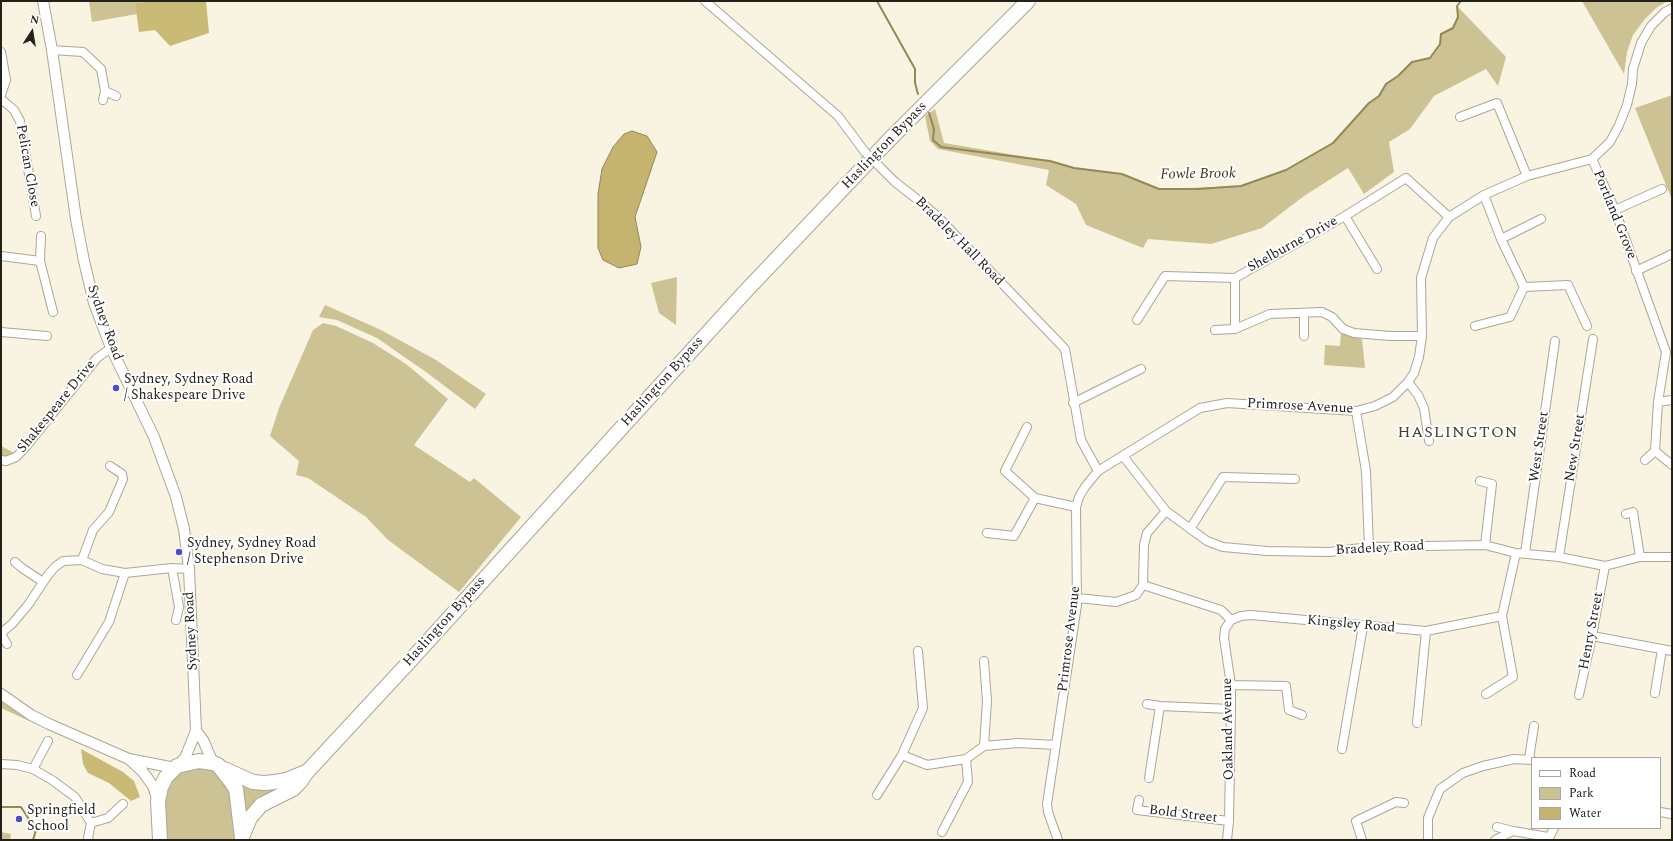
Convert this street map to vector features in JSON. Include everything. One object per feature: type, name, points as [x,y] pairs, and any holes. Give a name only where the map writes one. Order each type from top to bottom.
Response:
[{"type":"highway","name":"Haslington Bypass","points":[[242,839],[250,818],[261,805],[293,789],[300,782],[307,772],[743,294],[890,139],[1028,1]]},
{"type":"highway","points":[[160,840],[158,800],[161,787],[166,777],[176,767],[199,761],[215,764],[229,778],[236,789],[242,839]]},
{"type":"highway","name":"Haslington Bypass","points":[[215,764],[253,782],[264,783],[289,779],[307,772]]},
{"type":"street","name":"Sydney Road","points":[[43,1],[52,50],[76,219],[82,254],[94,303],[111,348],[154,437],[176,497],[184,529],[189,568],[196,731],[185,758],[176,767]]},
{"type":"street","name":"Bradeley Hall Road","points":[[705,1],[838,116],[865,152],[895,182],[922,202],[939,218],[1065,349],[1073,403],[1081,440],[1098,471]]},
{"type":"street","name":"Primrose Avenue","points":[[1058,840],[1048,812],[1047,804],[1078,598],[1076,508],[1079,497],[1085,487],[1098,471],[1200,408],[1227,403],[1356,411],[1375,406],[1392,397],[1408,382],[1414,373],[1419,357],[1422,336],[1421,278],[1433,238],[1448,217],[1484,195],[1527,176],[1592,159],[1610,142],[1619,125],[1627,105],[1632,84],[1634,63],[1641,43],[1651,26],[1665,12],[1672,8]]},
{"type":"street","points":[[52,50],[83,52],[101,69],[105,91],[103,100]]},
{"type":"street","points":[[1,52],[6,80],[1,95]]},
{"type":"street","points":[[105,91],[116,96]]},
{"type":"street","name":"Pelican Close","points":[[1,99],[14,110],[20,121],[36,216]]},
{"type":"street","points":[[1460,118],[1497,103],[1527,176]]},
{"type":"street","name":"Portland Grove","points":[[1592,159],[1615,210],[1666,352],[1658,402],[1655,451]]},
{"type":"street","name":"Shelburne Drive","points":[[1137,320],[1165,276],[1235,278],[1345,216],[1406,178],[1448,217]]},
{"type":"street","points":[[1615,210],[1662,189]]},
{"type":"street","points":[[1484,195],[1501,239],[1524,287]]},
{"type":"street","points":[[1345,216],[1377,269]]},
{"type":"street","points":[[1501,239],[1541,219]]},
{"type":"street","points":[[41,236],[40,261],[53,312]]},
{"type":"street","name":"Portland Grove","points":[[1636,272],[1672,254]]},
{"type":"street","points":[[1,256],[40,261]]},
{"type":"street","points":[[1235,278],[1235,329]]},
{"type":"street","points":[[1524,287],[1568,285],[1587,326]]},
{"type":"street","points":[[1475,326],[1510,317],[1524,287]]},
{"type":"street","points":[[1215,330],[1235,329],[1270,314],[1322,312],[1332,317],[1343,329],[1360,334],[1422,336]]},
{"type":"street","points":[[1304,313],[1304,336]]},
{"type":"street","points":[[1,332],[47,336]]},
{"type":"street","name":"New Street","points":[[1559,557],[1593,339]]},
{"type":"street","name":"West Street","points":[[1525,553],[1555,341]]},
{"type":"street","name":"Shakespeare Drive","points":[[1,460],[6,461],[16,457],[24,449],[97,358],[111,348]]},
{"type":"street","points":[[1073,403],[1141,369]]},
{"type":"street","points":[[1408,382],[1418,395],[1424,408],[1429,441]]},
{"type":"street","points":[[1658,402],[1672,400]]},
{"type":"street","points":[[1356,411],[1366,471],[1369,547]]},
{"type":"street","points":[[1027,427],[1005,471],[1036,498],[1076,508]]},
{"type":"street","points":[[1645,460],[1655,451],[1672,465]]},
{"type":"street","name":"Bradeley Road","points":[[1123,456],[1166,511],[1207,541],[1223,547],[1267,551],[1329,552],[1369,547],[1485,545],[1516,552],[1559,557],[1605,566],[1640,557],[1672,557]]},
{"type":"street","points":[[82,560],[92,530],[109,512],[122,483],[122,474],[110,466]]},
{"type":"street","points":[[1190,529],[1223,478],[1295,479]]},
{"type":"street","points":[[1480,480],[1492,484],[1485,545]]},
{"type":"street","points":[[987,533],[1014,536],[1036,498]]},
{"type":"street","points":[[1078,598],[1116,602],[1136,594],[1143,585],[1144,545],[1147,533],[1166,511]]},
{"type":"street","points":[[1626,514],[1633,512],[1640,557]]},
{"type":"street","points":[[1486,694],[1513,677],[1502,616],[1516,552]]},
{"type":"street","points":[[7,644],[1,633],[12,624],[28,605],[43,582],[59,562],[72,559],[82,560],[102,569],[125,573],[172,568],[189,568]]},
{"type":"street","points":[[15,562],[17,565],[43,582]]},
{"type":"street","name":"Henry Street","points":[[1579,696],[1605,566]]},
{"type":"street","name":"Sydney Road","points":[[172,568],[179,607],[176,620]]},
{"type":"street","points":[[77,675],[109,622],[125,573]]},
{"type":"street","points":[[1143,585],[1221,610],[1231,620]]},
{"type":"street","name":"Kingsley Road","points":[[1231,620],[1251,614],[1426,631],[1502,616]]},
{"type":"street","name":"Oakland Avenue","points":[[1227,840],[1230,821],[1231,685],[1224,638],[1225,629],[1231,620]]},
{"type":"street","points":[[1342,749],[1363,626]]},
{"type":"street","points":[[1417,723],[1426,631]]},
{"type":"street","points":[[1592,636],[1672,651]]},
{"type":"street","points":[[1655,693],[1662,649]]},
{"type":"street","points":[[877,795],[902,755],[923,708],[918,651]]},
{"type":"street","points":[[984,661],[987,700],[984,746]]},
{"type":"street","points":[[1231,685],[1286,686],[1289,710],[1302,715]]},
{"type":"street","points":[[1,694],[32,715],[49,724],[129,759],[176,767]]},
{"type":"street","points":[[1147,704],[1160,706],[1231,709]]},
{"type":"street","points":[[1149,778],[1160,706]]},
{"type":"street","points":[[1531,757],[1534,726]]},
{"type":"street","name":"Sydney Road","points":[[196,731],[203,740],[215,764]]},
{"type":"street","points":[[33,769],[48,740]]},
{"type":"street","points":[[902,755],[927,765],[966,759],[984,746],[1018,742],[1056,745]]},
{"type":"street","points":[[1428,840],[1428,818],[1440,789],[1462,773],[1514,758],[1531,759]]},
{"type":"street","points":[[129,759],[146,777],[158,800]]},
{"type":"street","points":[[942,832],[968,782],[966,759]]},
{"type":"street","points":[[1,764],[17,765],[33,769],[52,780],[75,797],[91,823],[88,838],[90,840]]},
{"type":"street","name":"Bold Street","points":[[1138,800],[1137,810],[1230,821]]},
{"type":"street","points":[[1362,840],[1356,821],[1396,802],[1404,803]]},
{"type":"street","points":[[91,823],[108,818],[123,804]]},
{"type":"street","points":[[1661,812],[1672,814]]},
{"type":"street","points":[[1497,827],[1548,839],[1553,829]]},
{"type":"street","points":[[1495,840],[1513,831]]},
{"type":"green space","points":[[89,1],[154,1],[135,3],[137,14],[92,22]]},
{"type":"green space","points":[[1582,1],[1668,1],[1656,8],[1645,19],[1633,35],[1627,52],[1624,74]]},
{"type":"green space","points":[[1457,6],[1506,57],[1498,86],[1486,69],[1434,96],[1410,129],[1389,142],[1394,172],[1364,194],[1348,168],[1304,196],[1262,228],[1211,244],[1148,239],[1143,248],[1086,225],[1076,204],[1046,185],[1049,170],[938,149],[930,141],[925,116],[935,109],[944,143],[1050,161],[1074,168],[1122,174],[1159,189],[1241,186],[1286,170],[1333,143],[1369,103],[1379,96],[1386,84],[1398,76],[1412,62],[1430,57],[1440,44],[1441,34],[1453,28],[1458,17]]},
{"type":"green space","points":[[1672,95],[1672,200],[1635,108]]},
{"type":"green space","points":[[677,277],[676,325],[659,313],[651,283]]},
{"type":"green space","points":[[325,305],[381,330],[436,360],[486,394],[475,409],[426,372],[377,338],[337,320],[319,317]]},
{"type":"green space","points":[[323,323],[336,326],[373,343],[406,364],[448,399],[414,445],[470,482],[474,478],[521,517],[459,592],[388,540],[366,517],[308,478],[296,475],[299,461],[270,436],[279,408],[313,330]]},
{"type":"green space","points":[[1341,332],[1362,339],[1365,368],[1324,365],[1325,345],[1340,346]]},
{"type":"green space","points":[[1,446],[18,455],[1,460]]},
{"type":"green space","points":[[1,694],[49,724],[47,729],[1,708]]},
{"type":"green space","points":[[189,763],[238,776],[289,779],[266,801],[242,840],[160,840],[161,787]]},
{"type":"green space","points":[[1,832],[11,834],[10,840],[1,840]]},
{"type":"shaded area","points":[[154,1],[206,1],[209,33],[170,46],[155,30],[139,32],[135,3]]},
{"type":"shaded area","points":[[81,749],[123,772],[134,781],[140,797],[131,801],[109,783],[88,773],[83,764]]},
{"type":"water","points":[[632,131],[647,136],[657,152],[635,217],[641,247],[637,264],[619,268],[603,260],[598,248],[598,194],[602,169],[613,147],[624,134]]},
{"type":"waterway","name":"Fowle Brook","points":[[877,1],[915,69],[915,83],[918,94]]},
{"type":"waterway","name":"Fowle Brook","points":[[929,113],[934,129],[933,140],[941,147],[1050,161],[1074,168],[1122,174],[1159,189],[1198,189],[1241,186],[1286,170],[1333,143],[1369,103],[1379,96],[1386,84],[1398,76],[1412,62],[1430,58],[1440,44],[1441,34],[1453,28],[1458,17],[1457,6],[1461,1]]},
{"type":"waterway","points":[[1,807],[21,807],[36,830],[33,840]]},
{"type":"place","name":"Sydney, Sydney Road / Shakespeare Drive","points":[[116,388]]},
{"type":"place","name":"Sydney, Sydney Road / Stephenson Drive","points":[[179,552]]},
{"type":"place","name":"Springfield School","points":[[19,819]]},
{"type":"district","name":"HASLINGTON","points":[[1458,434]]}]
